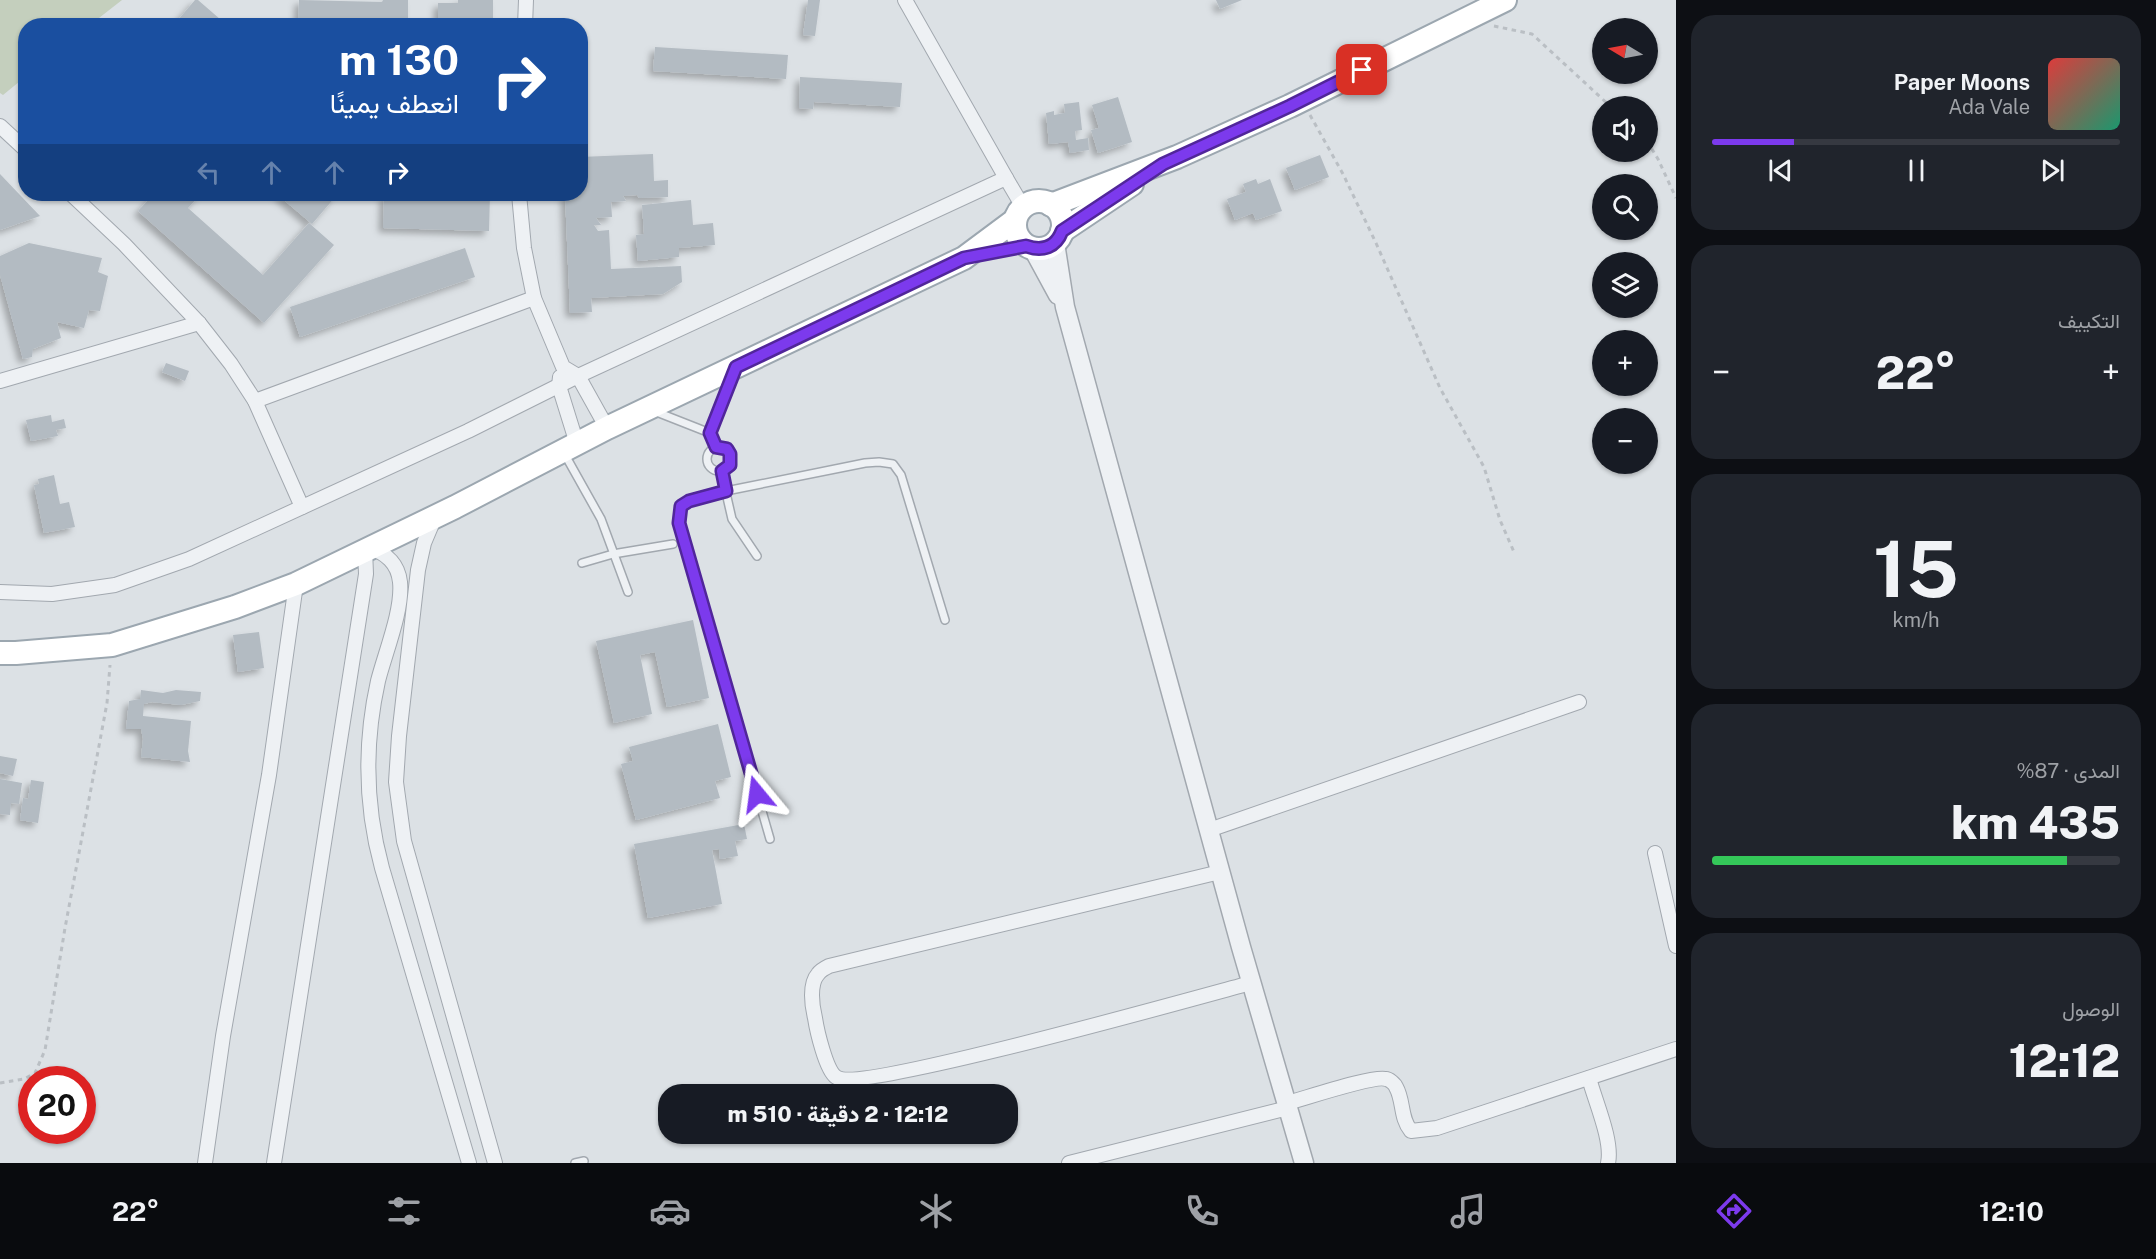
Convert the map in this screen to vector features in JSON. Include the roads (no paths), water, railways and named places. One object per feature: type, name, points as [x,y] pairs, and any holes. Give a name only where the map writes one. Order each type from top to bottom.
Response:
[{"type":"main road","points":[[1051,205],[1163,164],[1302,100],[1505,0]]},
{"type":"main road","points":[[964,258],[1044,242],[1163,164]]},
{"type":"main road","points":[[0,652],[16,654],[112,645],[235,607],[296,584],[435,517],[607,428],[964,258],[1036,201],[1051,205],[1061,216],[1044,242]]},
{"type":"main road","points":[[1019,214],[1017,235],[1044,242]]},
{"type":"street","points":[[525,18],[526,0]]},
{"type":"street","points":[[905,0],[1006,178],[1019,214]]},
{"type":"street","points":[[0,126],[18,143]]},
{"type":"street","points":[[0,592],[52,594],[115,585],[189,560],[468,431],[578,376],[1006,178]]},
{"type":"street","points":[[78,201],[124,244],[199,323],[231,364],[255,401],[302,507]]},
{"type":"street","points":[[520,201],[524,248],[534,298],[563,366],[578,376],[607,428]]},
{"type":"street","points":[[1044,242],[1065,307],[1220,872],[1304,1163]]},
{"type":"street","points":[[255,401],[534,298]]},
{"type":"street","points":[[0,381],[199,323]]},
{"type":"street","points":[[563,366],[559,386],[570,447]]},
{"type":"street","points":[[435,517],[420,556],[396,782],[400,822],[409,860],[495,1163]]},
{"type":"street","points":[[274,1163],[364,585],[367,548],[379,550],[394,564],[401,585],[400,601],[374,706],[368,756],[369,803],[376,847],[469,1163]]},
{"type":"street","points":[[204,1163],[223,1036],[269,775],[296,584]]},
{"type":"street","points":[[400,601],[415,602]]},
{"type":"street","points":[[1209,830],[1580,702]]},
{"type":"street","points":[[1655,853],[1672,908],[1676,946]]},
{"type":"street","points":[[1220,872],[829,966],[818,974],[813,984],[814,1017],[829,1070],[837,1078],[846,1080],[883,1076],[1041,1040],[1251,983]]},
{"type":"street","points":[[1069,1163],[1379,1078],[1388,1079],[1396,1087],[1405,1125],[1411,1131],[1437,1128],[1676,1049]]},
{"type":"street","points":[[1589,1078],[1610,1155],[1608,1163]]},
{"type":"lane","points":[[716,447],[710,433],[736,367]]},
{"type":"lane","points":[[648,408],[710,433]]},
{"type":"lane","points":[[570,447],[601,519],[628,592]]},
{"type":"lane","points":[[716,447],[727,449],[730,454],[730,465],[722,471],[711,468],[706,459],[708,453],[716,447]]},
{"type":"lane","points":[[770,839],[679,523],[681,506],[689,501],[726,491],[865,463],[893,464],[901,476],[945,620]]},
{"type":"lane","points":[[722,471],[732,519],[757,556]]},
{"type":"lane","points":[[582,563],[613,554],[673,544]]},
{"type":"lane","points":[[575,1163],[584,1161]]}]
